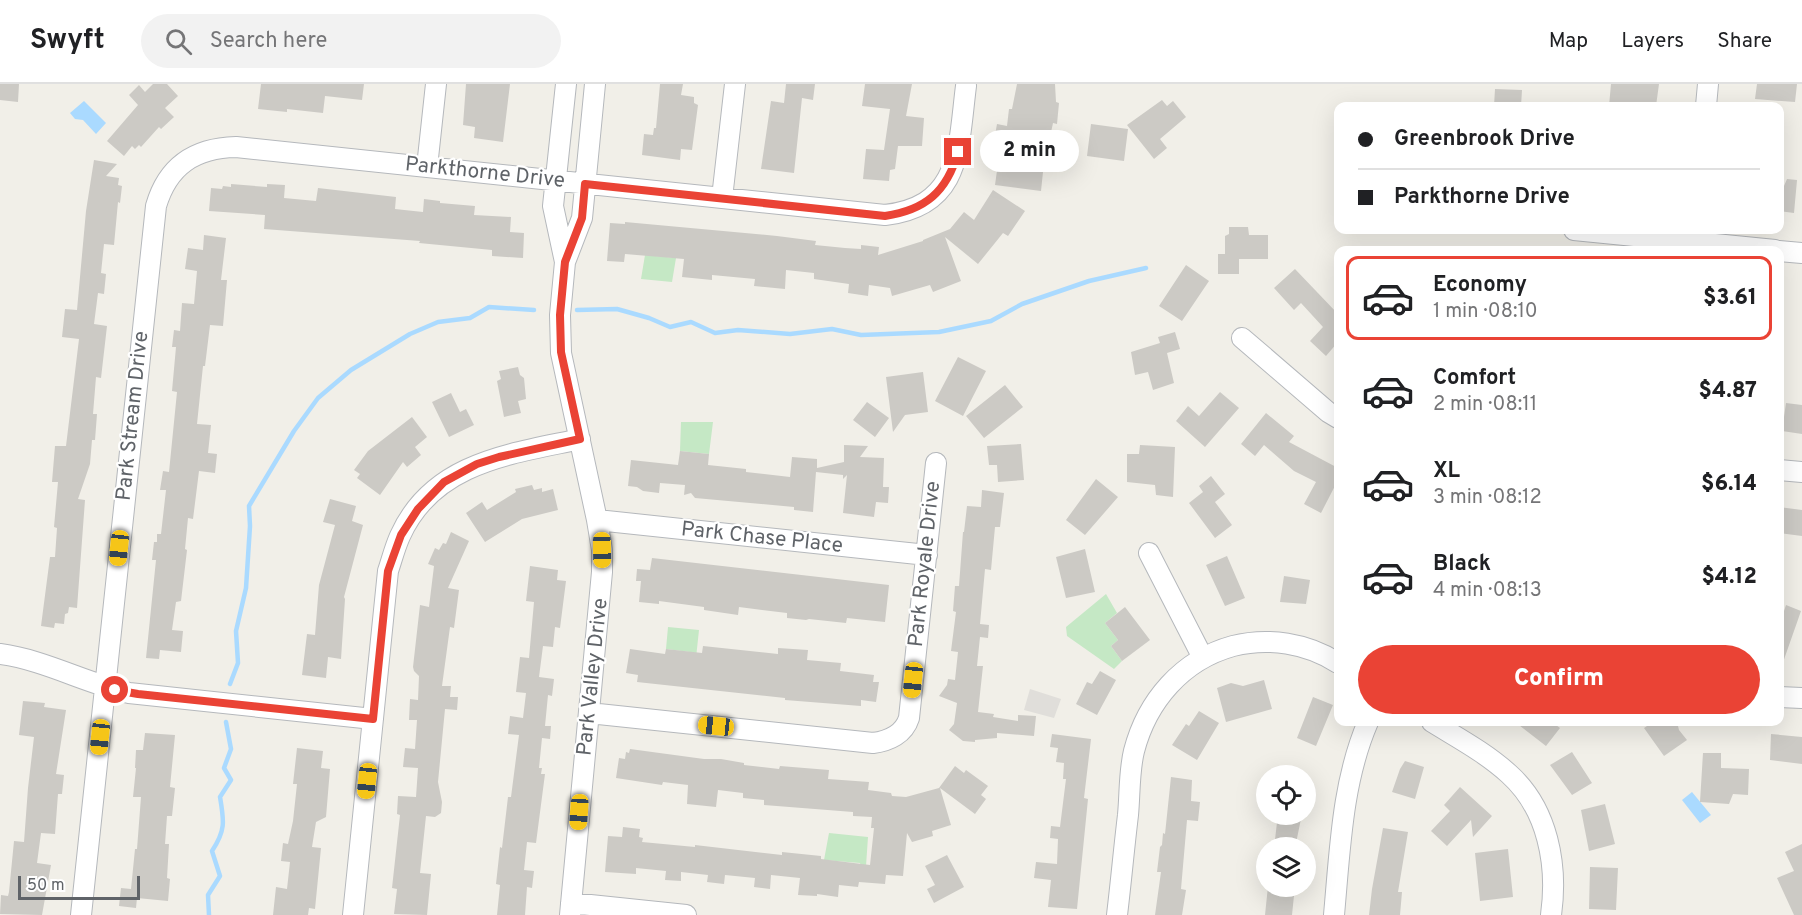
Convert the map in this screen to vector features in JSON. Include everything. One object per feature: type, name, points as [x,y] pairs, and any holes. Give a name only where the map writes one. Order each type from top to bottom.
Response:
[{"type":"street","points":[[427,167],[436,84]]},
{"type":"street","name":"Park Valley Drive","points":[[565,262],[553,207],[566,84]]},
{"type":"street","name":"Park Valley Drive","points":[[571,909],[601,597],[602,550],[561,352],[560,315],[565,262],[582,218],[596,84]]},
{"type":"street","points":[[722,198],[735,84]]},
{"type":"street","points":[[1706,102],[1708,84]]},
{"type":"street","name":"Parkthorne Drive","points":[[237,147],[885,216],[923,205],[935,194],[954,168],[966,86]]},
{"type":"street","name":"Park Stream Drive","points":[[81,915],[156,206],[164,184],[178,166],[206,151],[237,147]]},
{"type":"street","points":[[1617,234],[1734,246]]},
{"type":"street","points":[[1784,252],[1802,254]]},
{"type":"street","points":[[1242,338],[1334,416]]},
{"type":"street","points":[[353,915],[388,571],[401,535],[418,509],[444,482],[477,464],[580,439]]},
{"type":"street","name":"Park Royale Drive","points":[[589,713],[875,743],[888,740],[898,733],[909,717],[936,463]]},
{"type":"street","points":[[1784,470],[1802,472]]},
{"type":"street","name":"Park Chase Place","points":[[597,520],[927,555]]},
{"type":"street","points":[[1149,553],[1203,658]]},
{"type":"street","points":[[1117,915],[1134,752],[1150,709],[1168,686],[1190,666],[1230,647],[1266,642],[1304,647],[1334,661]]},
{"type":"street","points":[[0,654],[36,662],[105,687],[138,694],[373,719]]},
{"type":"street","points":[[1784,697],[1802,698]]},
{"type":"street","points":[[1334,915],[1344,815],[1351,772],[1366,726]]},
{"type":"street","points":[[1438,726],[1491,759],[1514,779],[1528,797],[1545,830],[1553,866],[1554,888],[1551,915]]},
{"type":"street","points":[[571,909],[686,915]]},
{"type":"shaded area","points":[[1030,689],[1061,699],[1054,718],[1024,710]]},
{"type":"green space","points":[[645,255],[676,258],[672,282],[641,279]]},
{"type":"green space","points":[[681,422],[713,422],[709,454],[680,451]]},
{"type":"green space","points":[[1106,594],[1117,613],[1105,623],[1118,640],[1111,646],[1122,661],[1114,669],[1067,636],[1066,627]]},
{"type":"green space","points":[[668,627],[699,630],[696,658],[690,652],[666,649]]},
{"type":"green space","points":[[829,833],[868,837],[866,866],[861,866],[860,863],[824,860]]},
{"type":"water","points":[[84,101],[106,123],[96,134],[83,120],[75,119],[70,113]]},
{"type":"water","points":[[1692,792],[1711,815],[1700,823],[1682,800]]},
{"type":"building","points":[[0,84],[19,84],[18,102],[0,100]]},
{"type":"building","points":[[153,84],[167,84],[178,96],[165,108],[174,117],[161,129],[159,127],[141,147],[139,145],[135,149],[132,146],[124,156],[107,141],[138,105],[129,95],[139,85],[145,92]]},
{"type":"building","points":[[261,84],[364,84],[362,100],[325,96],[323,113],[258,109]]},
{"type":"building","points":[[466,84],[510,84],[503,142],[474,138],[475,127],[463,125]]},
{"type":"building","points":[[660,84],[683,84],[681,95],[694,97],[694,103],[698,105],[692,150],[681,149],[680,160],[642,155],[644,134],[653,135],[654,128],[656,128]]},
{"type":"building","points":[[786,84],[815,84],[813,100],[802,98],[794,173],[761,169],[771,101],[784,103]]},
{"type":"building","points":[[865,84],[912,84],[906,116],[924,118],[922,146],[898,146],[895,169],[890,170],[889,181],[863,179],[866,149],[884,150],[890,109],[862,106]]},
{"type":"building","points":[[1017,84],[1055,84],[1056,102],[1059,103],[1057,124],[1053,123],[1047,151],[1036,171],[1043,172],[1041,191],[995,185],[1001,142],[994,141],[997,124],[1007,126],[1009,109],[1012,109]]},
{"type":"building","points":[[1611,84],[1659,84],[1657,102],[1609,102]]},
{"type":"building","points":[[1757,84],[1797,84],[1795,102],[1755,99]]},
{"type":"building","points":[[1495,89],[1522,90],[1521,102],[1494,102]]},
{"type":"building","points":[[1162,100],[1167,106],[1173,101],[1186,117],[1160,139],[1167,148],[1154,159],[1127,125]]},
{"type":"building","points":[[1091,124],[1128,129],[1124,161],[1087,156]]},
{"type":"building","points":[[94,160],[117,164],[106,176],[119,178],[118,185],[122,186],[120,203],[118,202],[114,245],[104,244],[101,273],[106,274],[104,294],[98,293],[94,324],[107,326],[101,378],[96,377],[93,414],[97,414],[95,440],[92,440],[90,464],[78,499],[85,500],[77,608],[69,607],[68,613],[65,614],[64,624],[55,623],[54,628],[41,626],[50,557],[55,557],[57,528],[54,527],[58,482],[52,482],[55,446],[66,446],[79,339],[62,337],[65,309],[77,310],[86,211]]},
{"type":"building","points":[[1787,179],[1797,180],[1794,213],[1784,212],[1784,186]]},
{"type":"building","points":[[231,184],[267,187],[267,184],[285,185],[284,198],[316,201],[318,188],[396,197],[395,209],[423,212],[424,199],[475,206],[474,215],[511,217],[510,232],[524,233],[523,258],[492,256],[492,250],[419,243],[420,241],[264,229],[265,215],[209,211],[211,188],[222,189],[223,186],[231,187]]},
{"type":"building","points":[[993,190],[1025,211],[1008,236],[1003,233],[978,264],[945,237],[961,281],[933,292],[930,285],[892,296],[890,288],[869,285],[868,296],[848,293],[849,284],[814,279],[814,273],[786,270],[785,289],[754,286],[755,279],[712,275],[712,280],[682,277],[684,259],[625,254],[624,262],[607,261],[610,223],[625,224],[625,222],[777,236],[816,241],[815,245],[845,248],[861,249],[861,245],[879,247],[878,255],[923,241],[950,229],[964,212],[974,220]]},
{"type":"building","points":[[1229,227],[1248,227],[1249,235],[1268,235],[1268,259],[1239,259],[1239,274],[1218,274],[1218,254],[1225,254],[1225,236],[1229,234]]},
{"type":"building","points":[[204,235],[226,238],[221,280],[227,280],[223,326],[210,325],[197,424],[211,425],[208,453],[217,454],[215,473],[199,471],[193,519],[188,518],[181,601],[176,602],[172,630],[183,631],[181,652],[160,650],[159,659],[146,658],[156,560],[152,560],[154,542],[157,542],[157,534],[161,534],[166,490],[160,490],[163,471],[169,472],[177,392],[172,391],[176,347],[172,347],[174,330],[180,331],[182,303],[194,304],[197,271],[185,269],[188,248],[203,250]]},
{"type":"building","points":[[1186,265],[1209,281],[1182,321],[1159,306]]},
{"type":"building","points":[[1295,269],[1334,310],[1334,347],[1326,356],[1310,341],[1323,327],[1301,303],[1294,310],[1274,288]]},
{"type":"building","points":[[1175,332],[1180,349],[1167,353],[1174,383],[1153,390],[1148,372],[1135,375],[1131,352],[1160,343],[1158,337]]},
{"type":"building","points":[[958,357],[986,371],[963,416],[935,401]]},
{"type":"building","points":[[518,367],[520,375],[524,378],[526,399],[518,401],[521,413],[504,417],[497,381],[501,379],[499,371]]},
{"type":"building","points":[[923,372],[928,412],[905,415],[893,432],[886,377]]},
{"type":"building","points":[[1005,385],[1023,407],[984,438],[966,416]]},
{"type":"building","points":[[1220,392],[1239,408],[1205,447],[1176,421],[1188,406],[1199,416]]},
{"type":"building","points":[[451,393],[460,412],[466,409],[474,425],[449,437],[432,402]]},
{"type":"building","points":[[867,402],[889,418],[875,437],[853,420]]},
{"type":"building","points":[[1786,403],[1802,405],[1802,434],[1784,431]]},
{"type":"building","points":[[1266,413],[1294,436],[1289,442],[1334,466],[1334,488],[1321,513],[1304,504],[1316,482],[1294,471],[1264,445],[1255,456],[1241,444]]},
{"type":"building","points":[[412,417],[427,437],[415,447],[421,455],[407,467],[403,462],[380,495],[357,478],[360,474],[354,470],[368,451]]},
{"type":"building","points":[[1021,444],[1024,480],[998,482],[997,465],[989,465],[987,446]]},
{"type":"building","points":[[844,445],[868,446],[860,457],[884,458],[883,487],[889,487],[888,503],[876,502],[874,517],[843,513],[847,475],[843,479],[843,475],[816,472],[813,512],[794,510],[794,507],[695,498],[691,493],[684,495],[685,485],[660,483],[659,493],[628,486],[631,460],[678,465],[680,451],[709,454],[708,465],[790,477],[792,457],[817,459],[817,468],[844,462]]},
{"type":"building","points":[[1140,445],[1175,447],[1173,497],[1156,495],[1155,485],[1127,482],[1127,454],[1139,454]]},
{"type":"building","points":[[1211,476],[1225,494],[1215,502],[1232,525],[1215,538],[1189,503],[1203,492],[1199,486]]},
{"type":"building","points":[[1096,479],[1118,497],[1085,535],[1066,520]]},
{"type":"building","points":[[532,485],[534,490],[542,488],[542,492],[553,489],[558,510],[522,519],[485,542],[466,513],[482,502],[487,510],[516,492],[515,489]]},
{"type":"building","points":[[982,490],[1004,493],[1000,527],[995,527],[991,570],[985,569],[980,624],[989,625],[988,638],[980,637],[977,666],[983,666],[978,712],[1018,721],[1018,715],[1036,716],[1034,736],[997,733],[997,738],[975,740],[975,742],[963,741],[949,730],[954,724],[957,703],[939,696],[947,685],[948,679],[955,680],[958,652],[951,651],[956,612],[953,611],[955,586],[959,586],[967,506],[981,507]]},
{"type":"building","points":[[330,499],[356,506],[352,521],[363,525],[344,597],[341,659],[328,657],[326,678],[302,675],[307,634],[315,635],[319,585],[335,525],[323,522]]},
{"type":"building","points":[[1784,508],[1802,510],[1802,536],[1784,534]]},
{"type":"building","points":[[451,532],[469,541],[448,588],[459,590],[454,628],[450,627],[442,686],[451,686],[450,697],[458,697],[457,710],[445,709],[438,782],[442,802],[441,813],[435,817],[426,816],[420,873],[431,874],[427,915],[394,914],[397,889],[392,888],[400,815],[397,814],[398,796],[416,797],[418,768],[403,767],[405,748],[415,749],[417,720],[409,720],[410,699],[418,700],[419,676],[413,667],[420,605],[429,607],[434,566],[428,564],[435,548],[439,550],[443,543],[446,544]]},
{"type":"building","points":[[1085,549],[1095,592],[1066,598],[1056,557]]},
{"type":"building","points":[[1227,556],[1245,598],[1225,606],[1206,565]]},
{"type":"building","points":[[652,558],[889,585],[885,622],[847,618],[846,623],[806,620],[787,618],[787,613],[739,607],[738,615],[704,610],[704,607],[659,601],[659,604],[639,602],[641,581],[636,581],[637,569],[650,570]]},
{"type":"building","points":[[530,566],[558,570],[557,580],[566,581],[560,628],[555,627],[553,647],[543,646],[539,677],[554,679],[552,696],[548,695],[545,726],[551,726],[550,739],[542,738],[539,768],[542,768],[541,774],[545,774],[536,843],[527,842],[524,870],[534,871],[532,888],[527,887],[525,915],[497,915],[500,885],[496,884],[500,847],[502,848],[508,797],[511,797],[519,735],[508,734],[510,716],[523,718],[526,693],[516,692],[520,657],[529,658],[534,602],[526,601]]},
{"type":"building","points":[[1284,576],[1310,580],[1306,604],[1280,602]]},
{"type":"building","points":[[1786,605],[1801,611],[1784,659]]},
{"type":"building","points":[[1125,607],[1150,640],[1122,661],[1111,646],[1118,640],[1105,623]]},
{"type":"building","points":[[703,646],[778,654],[778,648],[808,650],[807,660],[841,663],[840,671],[874,675],[873,682],[879,682],[876,702],[861,700],[861,706],[785,700],[785,698],[637,682],[638,675],[626,673],[630,649],[665,654],[666,649],[702,653]]},
{"type":"building","points":[[1100,671],[1116,680],[1097,715],[1076,704],[1087,682],[1092,684]]},
{"type":"building","points":[[1264,680],[1272,709],[1226,722],[1217,688],[1231,683],[1243,686]]},
{"type":"building","points":[[1313,697],[1333,705],[1316,746],[1297,738]]},
{"type":"building","points":[[23,701],[45,703],[44,707],[66,710],[56,774],[64,775],[62,794],[58,794],[55,834],[41,833],[37,863],[51,865],[42,915],[0,914],[1,895],[8,896],[9,892],[14,841],[24,842],[34,737],[19,735]]},
{"type":"building","points":[[1199,711],[1219,723],[1197,760],[1172,745],[1186,724],[1189,726]]},
{"type":"building","points":[[1520,726],[1557,726],[1560,728],[1546,746]]},
{"type":"building","points":[[1647,726],[1678,726],[1687,740],[1664,756],[1644,728]]},
{"type":"building","points":[[145,733],[175,735],[170,787],[175,788],[172,816],[167,816],[165,844],[169,844],[168,901],[137,898],[136,908],[119,906],[121,888],[131,889],[141,797],[133,797],[136,750],[143,750]]},
{"type":"building","points":[[1052,734],[1091,739],[1084,798],[1088,799],[1077,909],[1048,907],[1051,880],[1034,878],[1036,862],[1057,864],[1058,839],[1050,838],[1051,826],[1060,827],[1066,779],[1063,779],[1064,763],[1056,762],[1058,748],[1050,747]]},
{"type":"building","points":[[1771,734],[1802,737],[1802,764],[1770,760]]},
{"type":"building","points":[[297,748],[323,751],[321,768],[330,769],[326,817],[316,822],[312,847],[321,848],[315,909],[309,908],[308,915],[273,915],[276,887],[287,889],[290,862],[281,861],[283,843],[288,844],[293,821],[297,784],[293,784]]},
{"type":"building","points":[[630,749],[704,759],[721,759],[744,763],[744,765],[779,769],[780,766],[829,770],[828,779],[869,782],[868,790],[891,793],[892,796],[906,797],[939,788],[955,766],[964,773],[966,770],[988,786],[981,795],[986,799],[975,814],[940,788],[951,825],[932,831],[933,836],[912,842],[907,833],[903,876],[886,875],[885,884],[859,882],[858,887],[839,885],[838,897],[817,894],[817,896],[798,895],[800,878],[771,875],[770,889],[754,887],[755,878],[725,875],[724,884],[707,882],[708,875],[681,872],[681,881],[665,880],[666,871],[636,868],[636,874],[605,872],[608,836],[622,837],[623,827],[640,829],[639,837],[643,838],[642,842],[695,847],[695,845],[782,855],[782,852],[870,865],[874,828],[871,828],[872,817],[853,816],[853,812],[764,805],[764,800],[743,798],[743,793],[718,790],[716,807],[687,804],[688,785],[663,782],[662,785],[616,778],[619,758],[625,759],[626,752],[629,753]]},
{"type":"building","points":[[1572,752],[1592,783],[1572,795],[1550,765]]},
{"type":"building","points":[[1703,753],[1721,753],[1721,768],[1749,769],[1748,795],[1733,794],[1729,804],[1700,802]]},
{"type":"building","points":[[1405,761],[1424,767],[1415,799],[1392,792]]},
{"type":"building","points":[[1171,777],[1192,780],[1191,801],[1200,802],[1198,821],[1187,820],[1181,889],[1186,890],[1182,915],[1155,915],[1161,872],[1157,872],[1163,833],[1165,834]]},
{"type":"building","points":[[1460,787],[1492,816],[1473,837],[1471,820],[1447,846],[1431,831],[1450,811],[1444,805]]},
{"type":"building","points":[[1605,804],[1615,844],[1589,851],[1581,810]]},
{"type":"building","points":[[1277,825],[1300,825],[1297,837],[1275,837]]},
{"type":"building","points":[[1383,828],[1408,832],[1398,892],[1402,892],[1400,915],[1369,915]]},
{"type":"building","points":[[1802,844],[1802,915],[1794,915],[1777,878],[1794,871],[1785,852]]},
{"type":"building","points":[[1508,849],[1513,897],[1480,901],[1475,853]]},
{"type":"building","points":[[947,855],[964,887],[934,903],[927,889],[935,885],[925,866]]},
{"type":"building","points":[[1590,867],[1618,868],[1616,910],[1589,909]]},
{"type":"building","points":[[1267,897],[1294,897],[1292,915],[1265,915]]},
{"type":"waterway","points":[[577,310],[617,309],[670,327],[691,322],[715,333],[738,330],[790,334],[832,329],[861,335],[939,332],[991,321],[1022,304],[1089,281],[1146,268]]},
{"type":"waterway","points":[[230,684],[238,663],[236,631],[246,588],[249,506],[294,431],[318,398],[351,370],[410,334],[438,322],[470,318],[489,307],[534,310]]},
{"type":"waterway","points":[[209,915],[208,895],[220,876],[212,851],[220,837],[223,825],[220,797],[231,780],[224,768],[231,749],[226,722]]},
{"type":"route","points":[[115,690],[373,719],[388,571],[408,521],[422,503],[444,482],[464,470],[499,457],[580,439],[561,352],[560,315],[565,262],[582,218],[585,184],[885,216],[905,213],[923,205],[941,188],[950,175],[958,152]]}]
